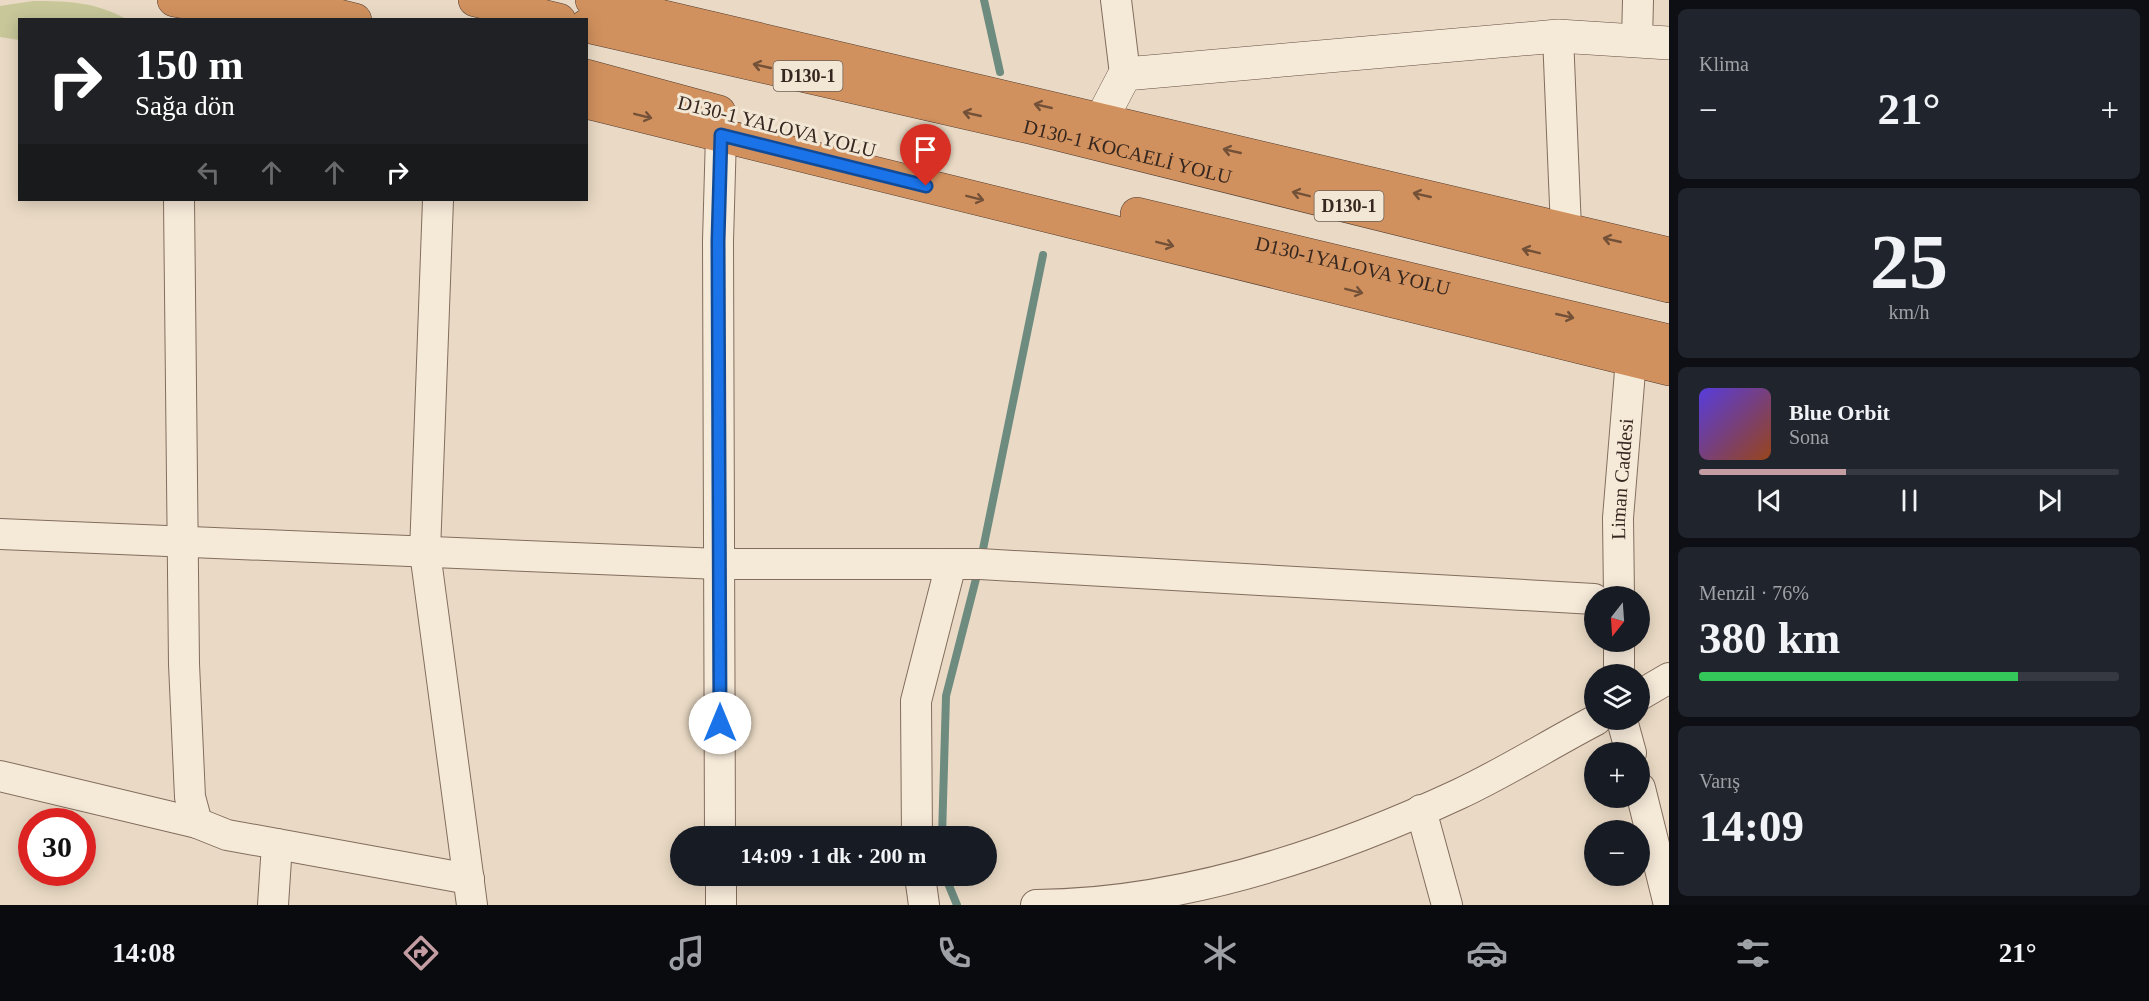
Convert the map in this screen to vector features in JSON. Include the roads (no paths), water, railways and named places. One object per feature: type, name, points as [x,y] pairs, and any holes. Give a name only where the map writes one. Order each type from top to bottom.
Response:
[{"type":"highway","points":[[173,0],[244,18]]},
{"type":"highway","points":[[173,0],[270,18]]},
{"type":"highway","points":[[274,0],[347,18]]},
{"type":"highway","points":[[475,0],[551,18]]},
{"type":"highway","points":[[592,0],[1669,254]]},
{"type":"highway","name":"D130-1 KOCAELİ YOLU","points":[[588,26],[1052,133],[1669,286]]},
{"type":"highway","name":"D130-1 YALOVA YOLU","points":[[588,77],[1038,191]]},
{"type":"highway","points":[[588,102],[1669,369]]},
{"type":"highway","name":"D130-1YALOVA YOLU","points":[[1038,191],[1669,341]]},
{"type":"street","points":[[173,0],[173,18]]},
{"type":"street","points":[[1101,120],[1125,74],[1116,0]]},
{"type":"street","points":[[1125,74],[1558,36],[1653,42],[1638,0]]},
{"type":"street","points":[[1558,36],[1566,229]]},
{"type":"street","points":[[720,826],[718,241],[721,135]]},
{"type":"street","points":[[179,201],[184,664],[190,797],[196,823]]},
{"type":"street","points":[[0,776],[196,823],[227,835],[277,844],[470,892],[425,552],[438,201]]},
{"type":"street","name":"Liman Caddesi","points":[[1618,586],[1618,518],[1630,359]]},
{"type":"street","points":[[0,534],[719,564],[951,564],[1584,597]]},
{"type":"street","points":[[917,826],[916,701],[951,564]]},
{"type":"street","points":[[1650,689],[1669,678]]},
{"type":"street","points":[[1036,905],[1066,905],[1192,889],[1329,848],[1460,793],[1584,726]]},
{"type":"street","points":[[1645,808],[1669,905]]},
{"type":"street","points":[[1420,810],[1447,905]]},
{"type":"street","points":[[273,905],[277,844]]},
{"type":"street","points":[[720,886],[721,905]]},
{"type":"street","points":[[921,886],[924,905]]},
{"type":"waterway","points":[[984,0],[1000,72]]},
{"type":"waterway","points":[[981,559],[1043,255]]},
{"type":"waterway","points":[[942,826],[946,696],[978,571]]},
{"type":"waterway","points":[[949,886],[957,905]]}]
